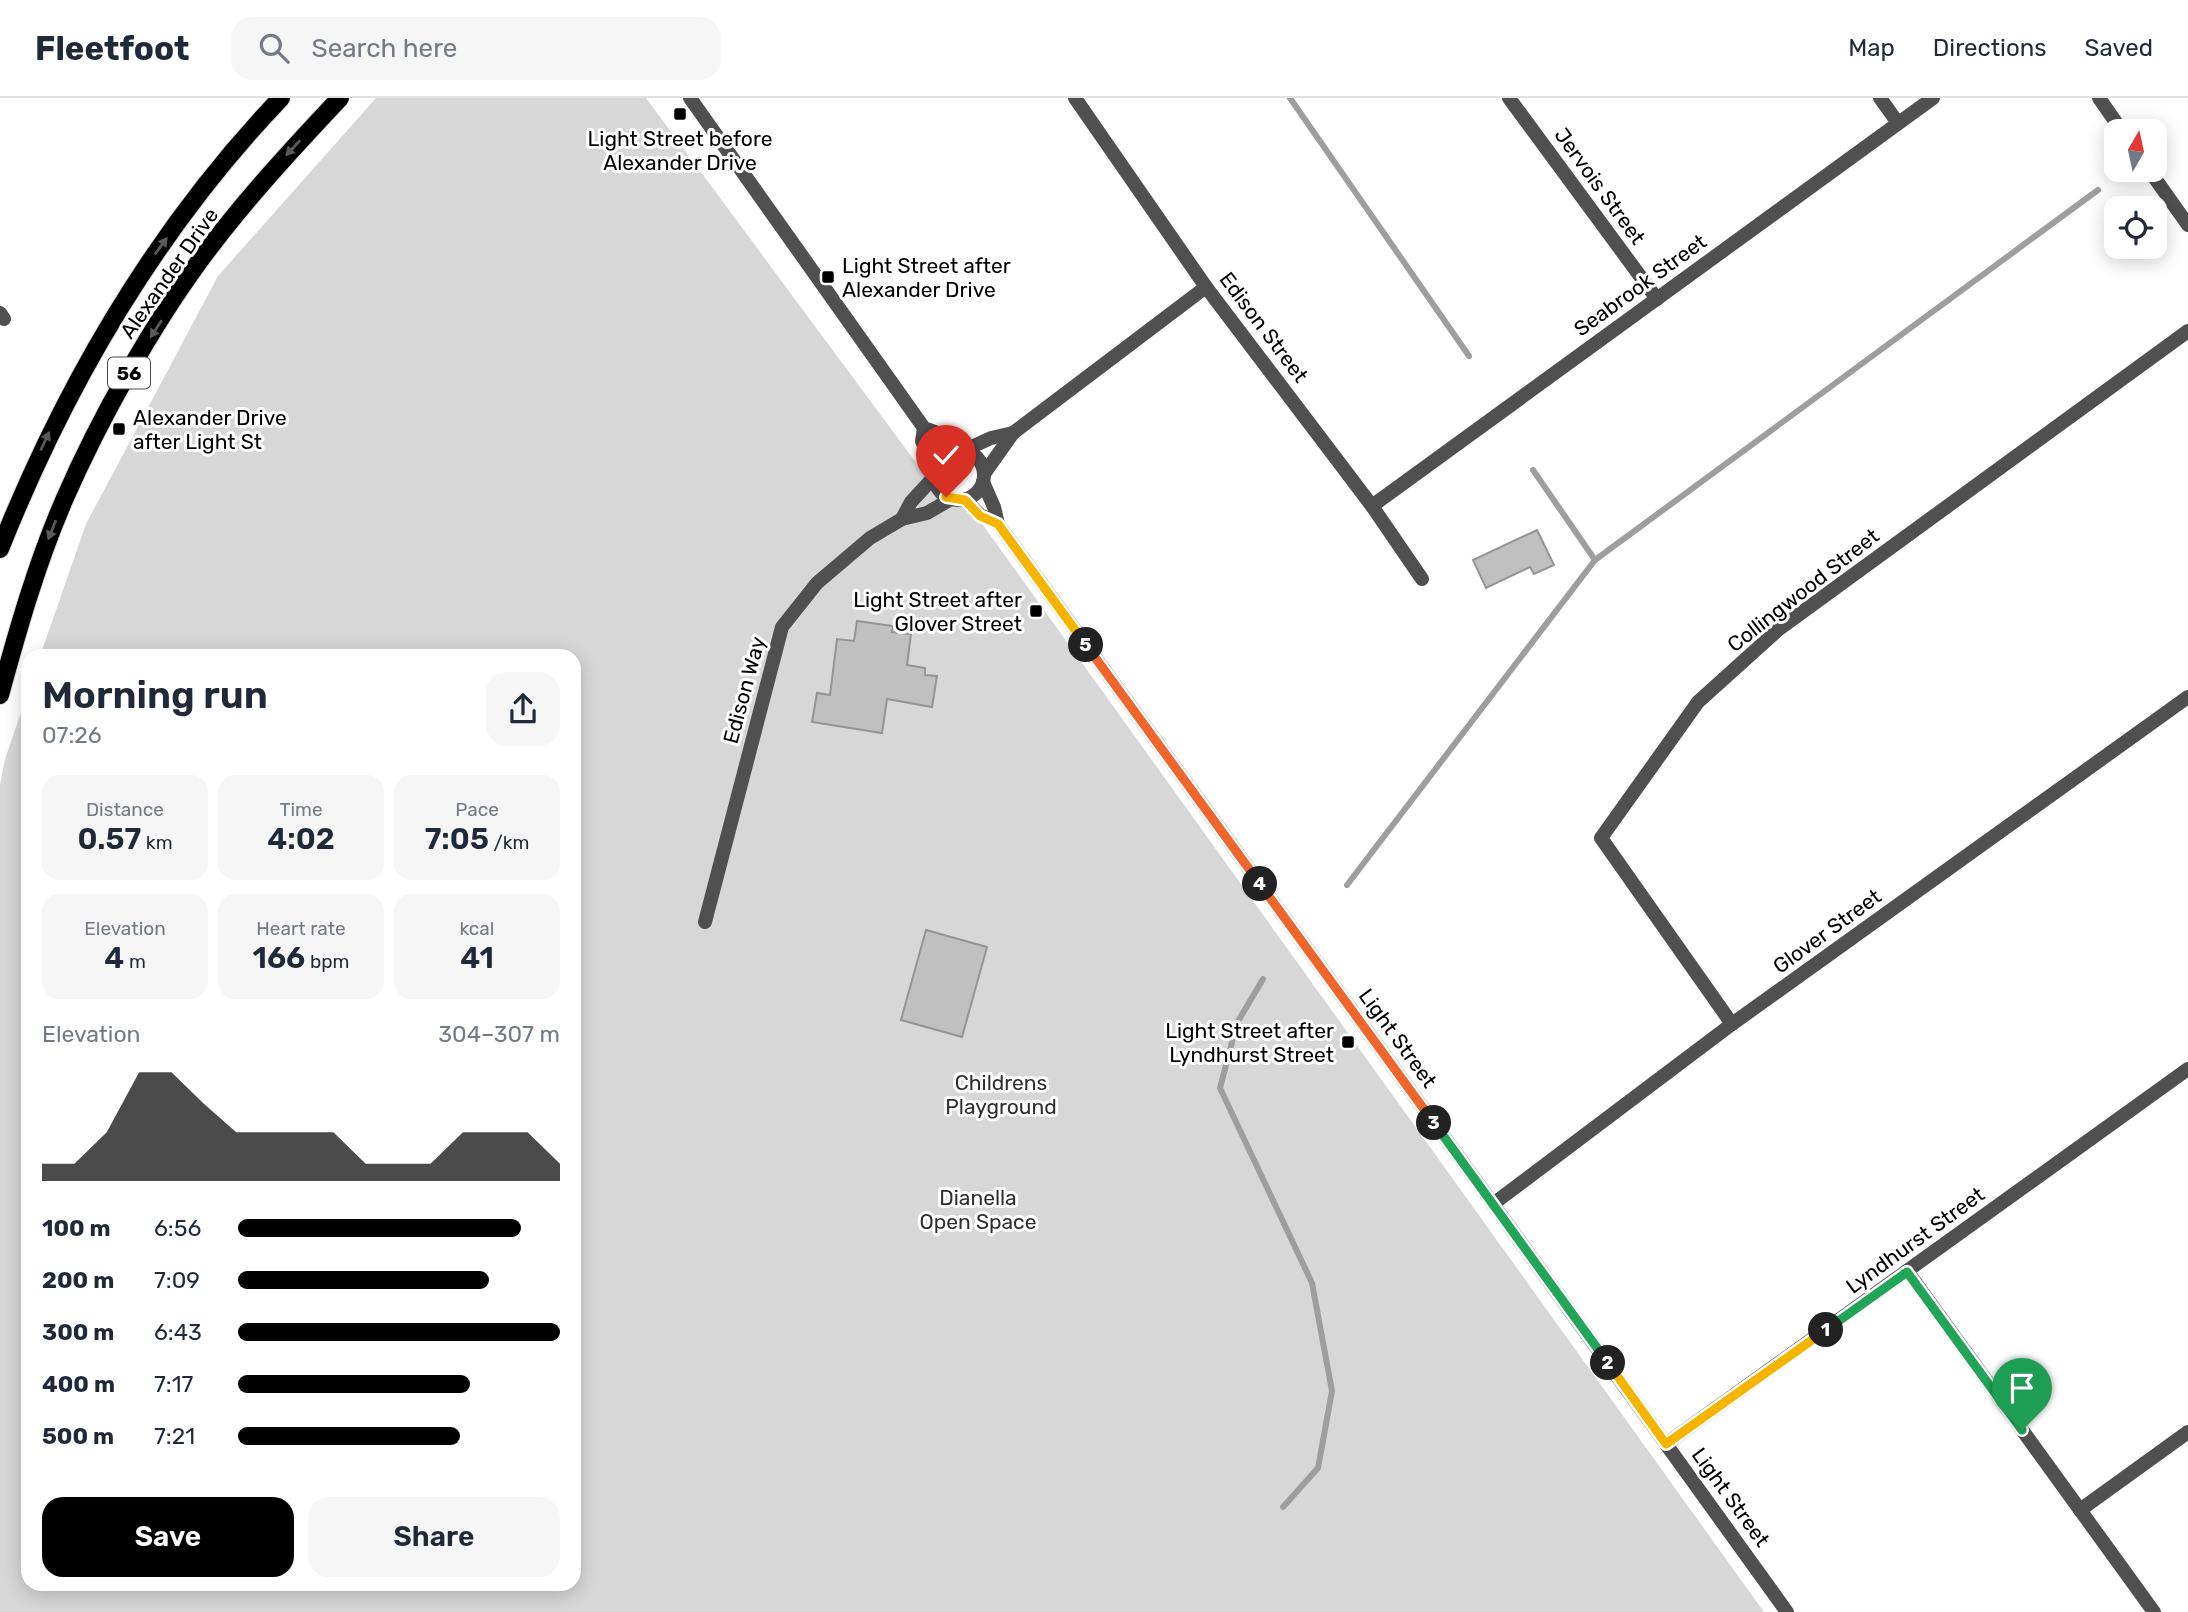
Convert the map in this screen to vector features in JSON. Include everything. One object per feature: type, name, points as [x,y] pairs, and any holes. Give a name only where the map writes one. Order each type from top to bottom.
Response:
[{"type":"main road","name":"Alexander Drive","points":[[0,549],[46,439],[121,303],[216,172],[281,98]]},
{"type":"main road","name":"Alexander Drive","points":[[0,695],[43,554],[65,498],[132,366],[201,259],[281,161],[340,98]]},
{"type":"street","points":[[690,98],[924,428],[938,433],[978,459],[984,478]]},
{"type":"street","name":"Edison Street","points":[[1075,98],[1206,286],[1371,506],[1422,579]]},
{"type":"street","name":"Jervois Street","points":[[1509,98],[1657,299]]},
{"type":"street","points":[[1880,98],[1898,123]]},
{"type":"street","name":"Seabrook Street","points":[[1371,506],[1933,98]]},
{"type":"street","points":[[2099,98],[2114,119]]},
{"type":"street","points":[[2158,182],[2188,225]]},
{"type":"street","points":[[924,428],[922,441],[940,492],[958,499],[974,495],[1013,433],[1206,286]]},
{"type":"street","name":"Collingwood Street","points":[[1732,1024],[1601,838],[1698,702],[1779,629],[2188,331]]},
{"type":"street","points":[[934,473],[941,456],[1013,433]]},
{"type":"street","name":"Edison Way","points":[[902,519],[911,502],[934,473]]},
{"type":"street","name":"Light Street","points":[[984,478],[998,524],[1787,1612]]},
{"type":"street","name":"Edison Way","points":[[705,922],[782,627],[817,583],[870,538],[902,519],[927,513],[958,499]]},
{"type":"street","name":"Light Street","points":[[958,499],[980,516],[998,524]]},
{"type":"street","name":"Glover Street","points":[[1493,1204],[1732,1024],[2188,697]]},
{"type":"street","name":"Lyndhurst Street","points":[[1666,1444],[2188,1069]]},
{"type":"street","points":[[1907,1272],[2154,1612]]},
{"type":"street","points":[[2080,1510],[2188,1432]]},
{"type":"green space","name":"Dianella Open Space","points":[[376,98],[646,98],[917,464],[965,500],[1764,1612],[0,1612],[0,785],[5,759],[21,712],[21,1591],[581,1591],[581,649],[42,649],[86,524],[218,276]]},
{"type":"building","points":[[1537,530],[1554,565],[1534,574],[1530,567],[1486,588],[1473,560]]},
{"type":"building","points":[[857,621],[893,626],[892,632],[911,634],[907,665],[925,668],[925,675],[937,676],[932,707],[887,699],[882,733],[812,722],[817,693],[830,695],[837,639],[854,641]]},
{"type":"building","points":[[926,930],[987,947],[962,1037],[901,1020]]},
{"type":"waterway","points":[[1290,98],[1469,356]]},
{"type":"waterway","points":[[1347,885],[1595,560],[2098,190]]},
{"type":"waterway","points":[[1533,470],[1595,560]]},
{"type":"waterway","points":[[1263,979],[1237,1023],[1220,1088],[1312,1283],[1332,1391],[1318,1468],[1283,1507]]},
{"type":"place","name":"Light Street before Alexander Drive","points":[[680,114]]},
{"type":"place","name":"Light Street after Alexander Drive","points":[[828,277]]},
{"type":"place","name":"Alexander Drive after Light St","points":[[119,429]]},
{"type":"place","name":"Light Street after Glover Street","points":[[1036,611]]},
{"type":"place","name":"Light Street after Lyndhurst Street","points":[[1348,1042]]},
{"type":"route","points":[[946,497],[965,500],[980,516],[998,524],[1666,1444],[1907,1272],[2022,1430]]},
{"type":"park label","name":"Childrens Playground","points":[[1001,1094]]}]
